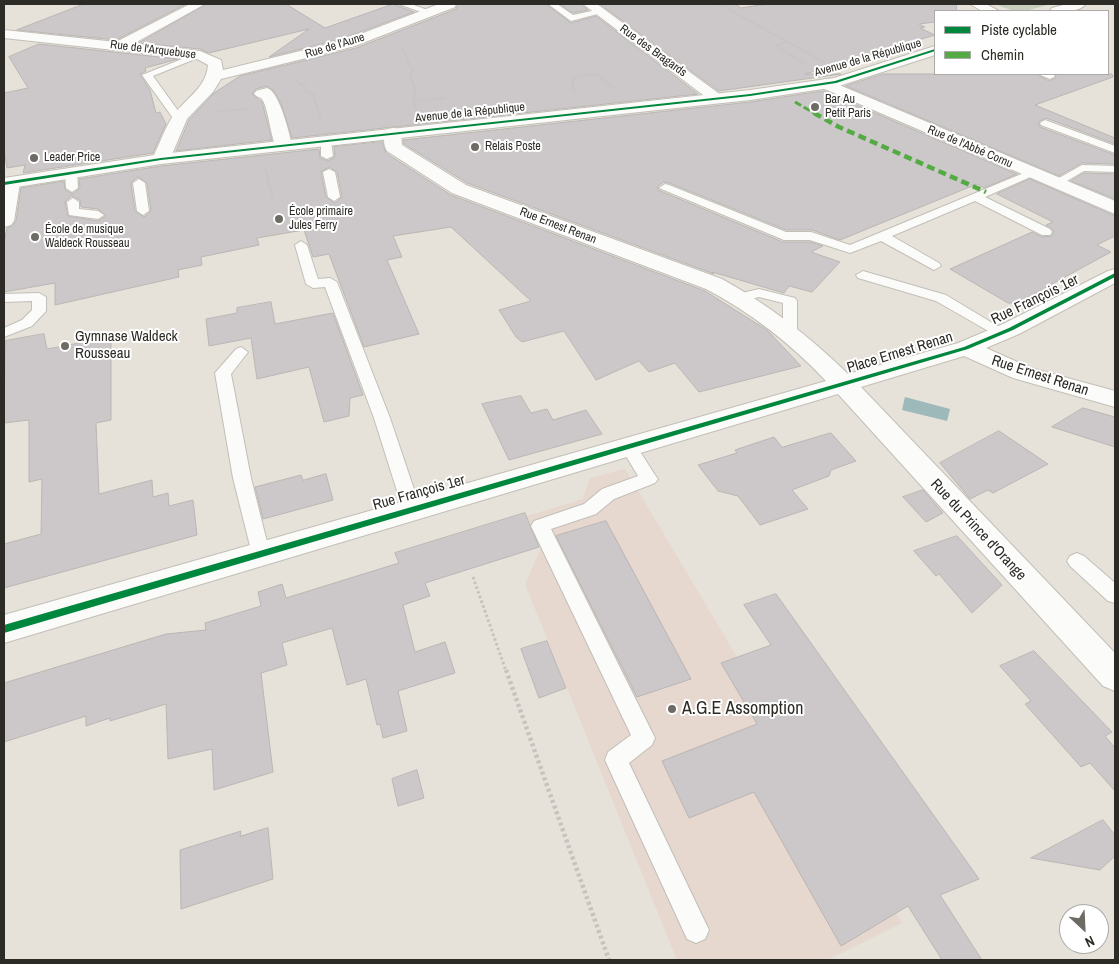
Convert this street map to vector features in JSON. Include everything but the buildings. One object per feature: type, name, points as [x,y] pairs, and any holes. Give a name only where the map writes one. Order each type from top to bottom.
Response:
[{"type":"street","points":[[120,46],[199,4]]},
{"type":"street","name":"Rue de l'Aune","points":[[216,76],[350,43],[450,4]]},
{"type":"street","points":[[976,4],[990,10]]},
{"type":"street","points":[[1060,10],[1080,4]]},
{"type":"street","name":"Rue des Bragards","points":[[595,8],[717,98]]},
{"type":"street","name":"Rue de l'Arquebuse","points":[[4,34],[200,55],[216,63],[216,76]]},
{"type":"street","name":"Avenue de la République","points":[[6,182],[72,181],[137,174],[161,158],[283,145],[326,148],[393,133],[717,98],[830,83],[934,50]]},
{"type":"street","points":[[161,158],[169,147],[179,119],[205,92],[216,76]]},
{"type":"street","name":"Rue de l'Abbé Cornu","points":[[830,83],[1031,173],[1115,208]]},
{"type":"street","points":[[267,100],[281,132],[283,145]]},
{"type":"street","name":"Rue Ernest Renan","points":[[393,133],[393,147],[458,189],[705,281],[743,298]]},
{"type":"street","points":[[4,222],[6,182]]},
{"type":"street","name":"Rue François 1er","points":[[966,348],[1002,333],[1115,275]]},
{"type":"street","name":"Place Ernest Renan","points":[[743,298],[790,334],[842,384],[966,348]]},
{"type":"street","name":"Rue Ernest Renan","points":[[966,348],[980,356],[1022,373],[1115,399]]},
{"type":"street","name":"Rue François 1er","points":[[4,628],[842,384]]},
{"type":"street","name":"Rue du Prince d'Orange","points":[[842,384],[1115,676]]},
{"type":"lane","points":[[403,4],[429,12]]},
{"type":"lane","points":[[552,4],[571,18],[595,8]]},
{"type":"lane","points":[[179,119],[147,75],[200,55]]},
{"type":"lane","points":[[1045,123],[1115,150]]},
{"type":"lane","points":[[1056,183],[1082,168],[1115,170]]},
{"type":"lane","points":[[329,172],[334,197]]},
{"type":"lane","points":[[665,188],[784,236],[811,236],[850,249],[1031,173]]},
{"type":"lane","points":[[137,174],[143,211]]},
{"type":"lane","points":[[975,196],[1046,232]]},
{"type":"lane","points":[[73,202],[73,212],[98,215]]},
{"type":"lane","points":[[882,236],[934,266]]},
{"type":"lane","points":[[301,245],[314,284],[330,282],[382,418],[412,510]]},
{"type":"lane","points":[[863,275],[941,298],[1002,333]]},
{"type":"lane","points":[[4,298],[39,297],[39,311],[27,323],[4,333]]},
{"type":"lane","points":[[241,352],[223,373],[242,478],[260,554]]},
{"type":"lane","points":[[628,446],[649,479],[608,494],[590,509],[540,526],[644,738],[616,760],[696,930]]},
{"type":"lane","points":[[1077,560],[1115,595]]},
{"type":"path","points":[[719,4],[853,76]]},
{"type":"path","points":[[390,27],[413,71],[410,74],[416,92],[413,98],[422,130]]},
{"type":"path","points":[[787,41],[776,46],[830,83]]},
{"type":"path","points":[[286,60],[300,85],[303,84],[307,92],[313,94],[326,148]]},
{"type":"path","points":[[578,95],[572,88],[574,77],[597,74],[617,92]]},
{"type":"path","points":[[414,102],[445,98]]},
{"type":"path","points":[[179,119],[267,100]]},
{"type":"path","points":[[263,161],[273,198]]},
{"type":"path","points":[[472,577],[609,960]]},
{"type":"shaded area","name":"A.G.E Assomption","points":[[625,469],[737,657],[902,923],[827,960],[677,960],[525,584],[542,546],[527,516],[583,499],[590,478]]},
{"type":"green space","points":[[996,4],[1050,4],[1027,10],[1010,10]]},
{"type":"water","points":[[905,397],[950,409],[947,421],[902,410]]},
{"type":"marked path","points":[[795,102],[839,127],[986,192]]},
{"type":"cycle path","points":[[4,184],[161,159],[750,95],[836,82],[934,50]]},
{"type":"cycle path","points":[[4,629],[966,348],[1011,329],[1115,275]]},
{"type":"place","name":"Bar Au Petit Paris","points":[[815,107]]},
{"type":"place","name":"Relais Poste","points":[[475,147]]},
{"type":"place","name":"Leader Price","points":[[34,158]]},
{"type":"place","name":"École primaire Jules Ferry","points":[[279,219]]},
{"type":"place","name":"École de musique Waldeck Rousseau","points":[[35,237]]},
{"type":"place","name":"Gymnase Waldeck Rousseau","points":[[65,346]]},
{"type":"place","name":"A.G.E Assomption","points":[[672,709]]}]
